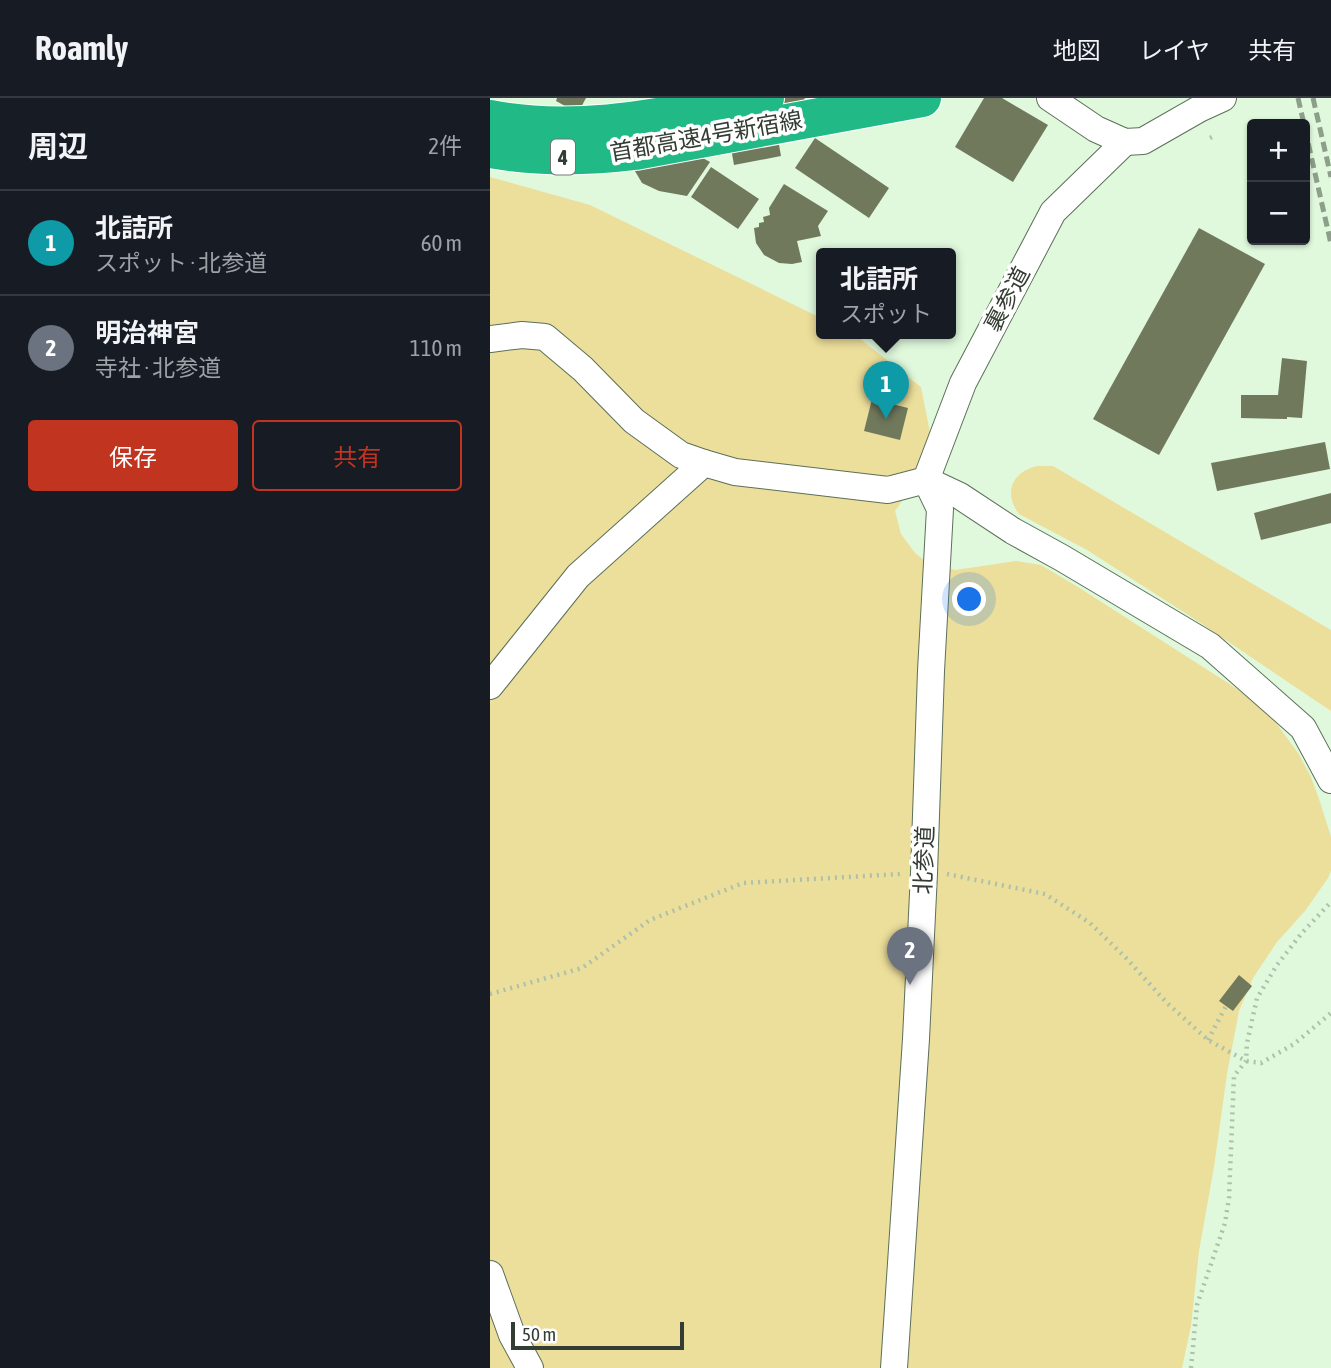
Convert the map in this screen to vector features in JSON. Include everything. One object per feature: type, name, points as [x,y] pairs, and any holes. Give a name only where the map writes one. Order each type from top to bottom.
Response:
[{"type":"highway","name":"首都高速4号新宿線","points":[[490,149],[547,156],[604,155],[633,136],[765,98]]},
{"type":"highway","name":"首都高速4号新宿線","points":[[490,119],[528,125],[578,126],[633,136],[922,98]]},
{"type":"street","points":[[1050,98],[1096,129],[1125,142],[1143,141],[1223,98]]},
{"type":"street","name":"裏参道","points":[[926,480],[963,383],[1054,212],[1125,142]]},
{"type":"street","points":[[490,339],[522,335],[545,337],[583,369],[635,421],[681,455],[704,463],[735,472],[888,490],[926,480],[960,496],[1013,531],[1210,646],[1303,729],[1331,780]]},
{"type":"street","points":[[490,686],[578,576],[704,463]]},
{"type":"street","name":"北参道","points":[[894,1368],[916,1039],[940,509],[926,480]]},
{"type":"street","points":[[490,1274],[501,1339],[530,1368]]},
{"type":"path","points":[[1210,138],[1216,135]]},
{"type":"path","points":[[1191,1368],[1197,1305],[1224,1223],[1229,1198],[1234,1076],[1246,1061],[1247,1043],[1257,998],[1276,965],[1331,902]]},
{"type":"path","points":[[1208,1040],[1226,1006]]},
{"type":"shaded area","points":[[490,177],[590,205],[816,316],[816,339],[860,339],[921,387],[932,443],[916,482],[895,511],[901,534],[915,553],[928,563],[955,570],[1016,561],[1041,565],[1265,708],[1298,753],[1311,777],[1331,837],[1331,871],[1305,911],[1277,942],[1253,978],[1239,1011],[1199,1251],[1191,1326],[1182,1368],[490,1368]]},
{"type":"shaded area","points":[[1037,466],[1053,466],[1331,630],[1331,711],[1087,550],[1019,514],[1012,498],[1013,484],[1021,473]]},
{"type":"building","points":[[557,98],[586,98],[578,113],[556,101]]},
{"type":"building","points":[[755,98],[805,98],[793,119]]},
{"type":"building","points":[[984,98],[1002,98],[1048,125],[1013,182],[955,147]]},
{"type":"building","points":[[815,138],[889,188],[869,218],[795,168]]},
{"type":"building","points":[[778,139],[781,156],[734,165],[731,148]]},
{"type":"building","points":[[692,152],[710,162],[687,196],[659,191],[642,183],[632,166]]},
{"type":"building","points":[[711,167],[759,199],[738,229],[691,197]]},
{"type":"building","points":[[784,184],[828,211],[818,226],[821,236],[797,241],[802,262],[792,264],[779,263],[764,255],[756,243],[754,228],[764,222],[763,217],[770,215],[769,208]]},
{"type":"building","points":[[1199,228],[1265,264],[1159,455],[1093,419]]},
{"type":"building","points":[[1282,358],[1307,361],[1302,418],[1241,418],[1241,395],[1278,395]]},
{"type":"building","points":[[872,399],[908,408],[900,440],[864,431]]},
{"type":"building","points":[[1325,442],[1330,469],[1217,491],[1211,463]]},
{"type":"building","points":[[1331,493],[1331,523],[1261,540],[1254,513]]},
{"type":"building","points":[[1239,975],[1252,986],[1233,1011],[1219,1001]]},
{"type":"railway","points":[[1298,98],[1303,119]]},
{"type":"railway","points":[[1313,98],[1331,177]]},
{"type":"railway","points":[[1310,151],[1331,244]]},
{"type":"place","name":"北詰所","points":[[886,419]]},
{"type":"place","name":"明治神宮","points":[[910,985]]}]
